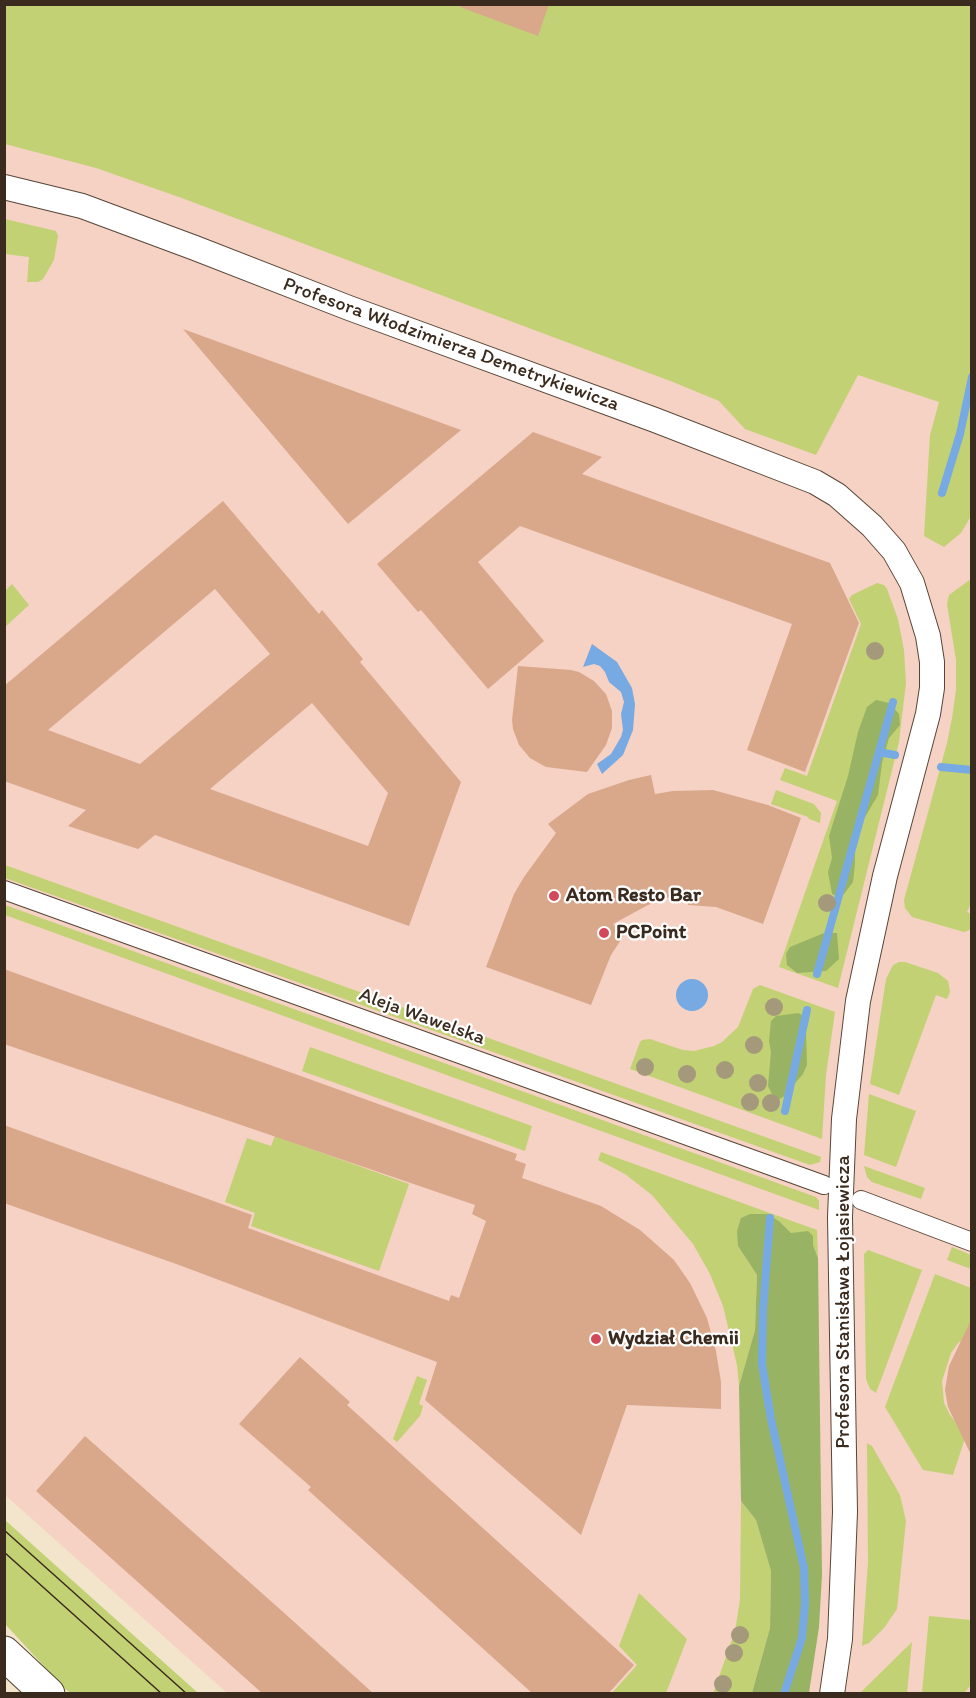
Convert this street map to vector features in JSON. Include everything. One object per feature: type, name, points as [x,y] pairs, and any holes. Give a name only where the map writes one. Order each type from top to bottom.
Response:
[{"type":"main road","points":[[4,1653],[48,1694]]},
{"type":"street","name":"Profesora Włodzimierza Demetrykiewicza","points":[[4,187],[82,206],[815,482],[858,511],[881,535]]},
{"type":"street","name":"Profesora Stanisława Łojasiewicza","points":[[832,1694],[840,1639],[845,1512],[840,1217],[849,1065],[858,1001],[871,938],[928,714],[932,688],[932,662],[928,636],[912,583],[894,551],[881,535]]},
{"type":"street","name":"Aleja Wawelska","points":[[4,890],[824,1185]]},
{"type":"street","points":[[861,1200],[972,1242]]},
{"type":"shaded area","points":[[5,107],[971,385],[971,1693],[227,1693],[5,1495]]},
{"type":"green space","points":[[4,5],[971,5],[971,516],[961,533],[944,547],[924,536],[930,435],[939,402],[858,375],[816,455],[745,429],[719,401],[673,382],[179,197],[96,168],[5,144]]},
{"type":"green space","points":[[5,219],[56,231],[58,236],[54,260],[43,279],[38,282],[27,282],[29,257],[5,254]]},
{"type":"green space","points":[[971,579],[972,901],[967,912],[971,914],[972,929],[964,932],[912,917],[905,908],[904,900],[952,718],[956,690],[956,660],[947,604],[949,595]]},
{"type":"green space","points":[[877,583],[884,585],[887,589],[898,619],[904,650],[906,683],[899,742],[838,988],[779,967],[837,801],[780,780],[785,768],[807,776],[861,624],[849,599],[852,595]]},
{"type":"green space","points":[[12,584],[29,605],[5,627],[5,591]]},
{"type":"green space","points":[[876,700],[889,703],[899,714],[900,725],[889,738],[882,763],[878,795],[861,824],[855,848],[853,882],[844,894],[837,896],[832,894],[828,872],[832,858],[829,836],[848,776],[858,732],[867,707]]},
{"type":"green space","points":[[776,790],[814,804],[821,813],[820,823],[771,804]]},
{"type":"green space","points":[[5,865],[821,1157],[820,1162],[810,1165],[5,878]]},
{"type":"green space","points":[[5,905],[816,1197],[819,1201],[819,1210],[5,915]]},
{"type":"green space","points":[[824,933],[837,933],[839,959],[826,971],[797,973],[787,965],[786,954],[790,947]]},
{"type":"green space","points":[[899,962],[938,973],[948,981],[950,992],[947,999],[936,995],[899,1095],[870,1084],[886,979],[893,965]]},
{"type":"green space","points":[[760,985],[835,1012],[826,1075],[822,1139],[630,1069],[642,1040],[650,1039],[683,1050],[694,1051],[722,1042],[738,1027],[753,989]]},
{"type":"green space","points":[[798,1013],[809,1018],[806,1031],[807,1065],[803,1074],[778,1100],[774,1098],[768,1086],[771,1021],[776,1016]]},
{"type":"green space","points":[[310,1047],[532,1126],[525,1151],[302,1071]]},
{"type":"green space","points":[[869,1094],[916,1111],[896,1167],[864,1155]]},
{"type":"green space","points":[[275,1136],[409,1184],[379,1271],[251,1226],[255,1213],[225,1202],[247,1138],[271,1146]]},
{"type":"green space","points":[[601,1152],[817,1230],[818,1258],[813,1245],[813,1236],[791,1233],[780,1222],[738,1246],[757,1275],[755,1330],[739,1386],[737,1365],[723,1306],[710,1274],[693,1244],[652,1195],[625,1174],[598,1160]]},
{"type":"green space","points":[[864,1166],[925,1188],[921,1199],[872,1182],[867,1177]]},
{"type":"green space","points":[[750,1214],[768,1214],[791,1233],[808,1231],[813,1236],[813,1245],[818,1258],[822,1575],[819,1627],[809,1693],[752,1693],[770,1628],[771,1571],[756,1520],[741,1501],[739,1386],[755,1330],[757,1275],[738,1246],[737,1231],[741,1218]]},
{"type":"green space","points":[[952,1247],[971,1255],[971,1269],[947,1260]]},
{"type":"green space","points":[[868,1250],[922,1270],[876,1393],[870,1389],[866,1379],[864,1254]]},
{"type":"green space","points":[[935,1274],[971,1288],[971,1335],[958,1343],[951,1353],[942,1381],[944,1403],[950,1415],[966,1435],[953,1475],[923,1470],[885,1407]]},
{"type":"green space","points":[[417,1376],[427,1380],[419,1404],[423,1406],[420,1416],[397,1442],[393,1439]]},
{"type":"green space","points":[[867,1443],[872,1446],[900,1495],[906,1521],[897,1609],[884,1628],[869,1643],[862,1646],[868,1562]]},
{"type":"green space","points":[[741,1501],[756,1520],[771,1571],[770,1628],[752,1693],[713,1694],[735,1631],[740,1600]]},
{"type":"green space","points":[[5,1520],[198,1693],[71,1693],[65,1689],[5,1624]]},
{"type":"green space","points":[[639,1593],[687,1639],[666,1693],[612,1693],[637,1665],[619,1646]]},
{"type":"green space","points":[[929,1616],[971,1620],[971,1685],[964,1693],[922,1693]]},
{"type":"green space","points":[[912,1642],[907,1693],[860,1693]]},
{"type":"water","points":[[592,644],[617,662],[632,688],[635,704],[633,730],[623,755],[602,774],[597,764],[611,754],[621,737],[623,730],[621,714],[624,702],[621,692],[609,682],[600,666],[594,664],[583,667]]},
{"type":"water","points":[[692,979],[703,984],[708,995],[703,1006],[692,1011],[681,1006],[676,995],[681,984]]},
{"type":"building","points":[[461,4],[549,4],[538,36],[460,7]]},
{"type":"building","points":[[183,329],[461,430],[348,524]]},
{"type":"building","points":[[533,432],[602,457],[582,474],[830,563],[859,623],[805,772],[747,750],[792,624],[520,526],[478,562],[544,641],[488,689],[421,610],[418,612],[377,564]]},
{"type":"building","points":[[223,501],[319,614],[322,610],[363,659],[360,662],[461,782],[409,926],[155,835],[138,849],[68,826],[86,810],[4,781],[4,686]],"holes":[[[215,589],[270,654],[140,764],[48,730]],[[312,703],[388,793],[368,846],[210,789]]]},
{"type":"building","points":[[518,666],[579,672],[594,681],[606,694],[612,711],[612,728],[606,745],[587,772],[546,767],[530,758],[519,745],[512,720]]},
{"type":"building","points":[[651,775],[655,794],[713,790],[768,805],[801,818],[763,924],[716,907],[688,905],[688,890],[648,905],[613,924],[624,935],[611,955],[591,1005],[486,967],[514,894],[556,833],[548,824],[588,794]]},
{"type":"building","points":[[4,969],[517,1154],[515,1160],[526,1164],[522,1178],[601,1206],[640,1230],[674,1260],[690,1283],[707,1318],[721,1382],[721,1409],[627,1405],[581,1535],[425,1400],[437,1362],[179,1265],[4,1203],[4,1125],[252,1215],[248,1228],[449,1301],[451,1295],[459,1298],[486,1221],[472,1214],[475,1205],[4,1044]]},
{"type":"building","points":[[972,1318],[972,1457],[948,1407],[945,1390],[949,1366]]},
{"type":"building","points":[[300,1357],[350,1402],[347,1405],[634,1665],[608,1694],[533,1694],[308,1490],[311,1487],[239,1424]]},
{"type":"building","points":[[85,1436],[374,1694],[263,1694],[36,1491]]},
{"type":"waterway","points":[[942,493],[960,434],[972,377]]},
{"type":"waterway","points":[[817,974],[893,702]]},
{"type":"waterway","points":[[879,752],[895,755]]},
{"type":"waterway","points":[[941,767],[972,770]]},
{"type":"waterway","points":[[785,1111],[807,1010]]},
{"type":"waterway","points":[[770,1218],[763,1310],[762,1364],[771,1419],[804,1568],[805,1604],[802,1638],[784,1694]]},
{"type":"tram line","points":[[4,1530],[187,1694]]},
{"type":"tram line","points":[[4,1552],[162,1694]]},
{"type":"place","name":"Atom Resto Bar","points":[[554,896]]},
{"type":"place","name":"PCPoint","points":[[604,933]]},
{"type":"place","name":"Wydział Chemii","points":[[596,1339]]}]
